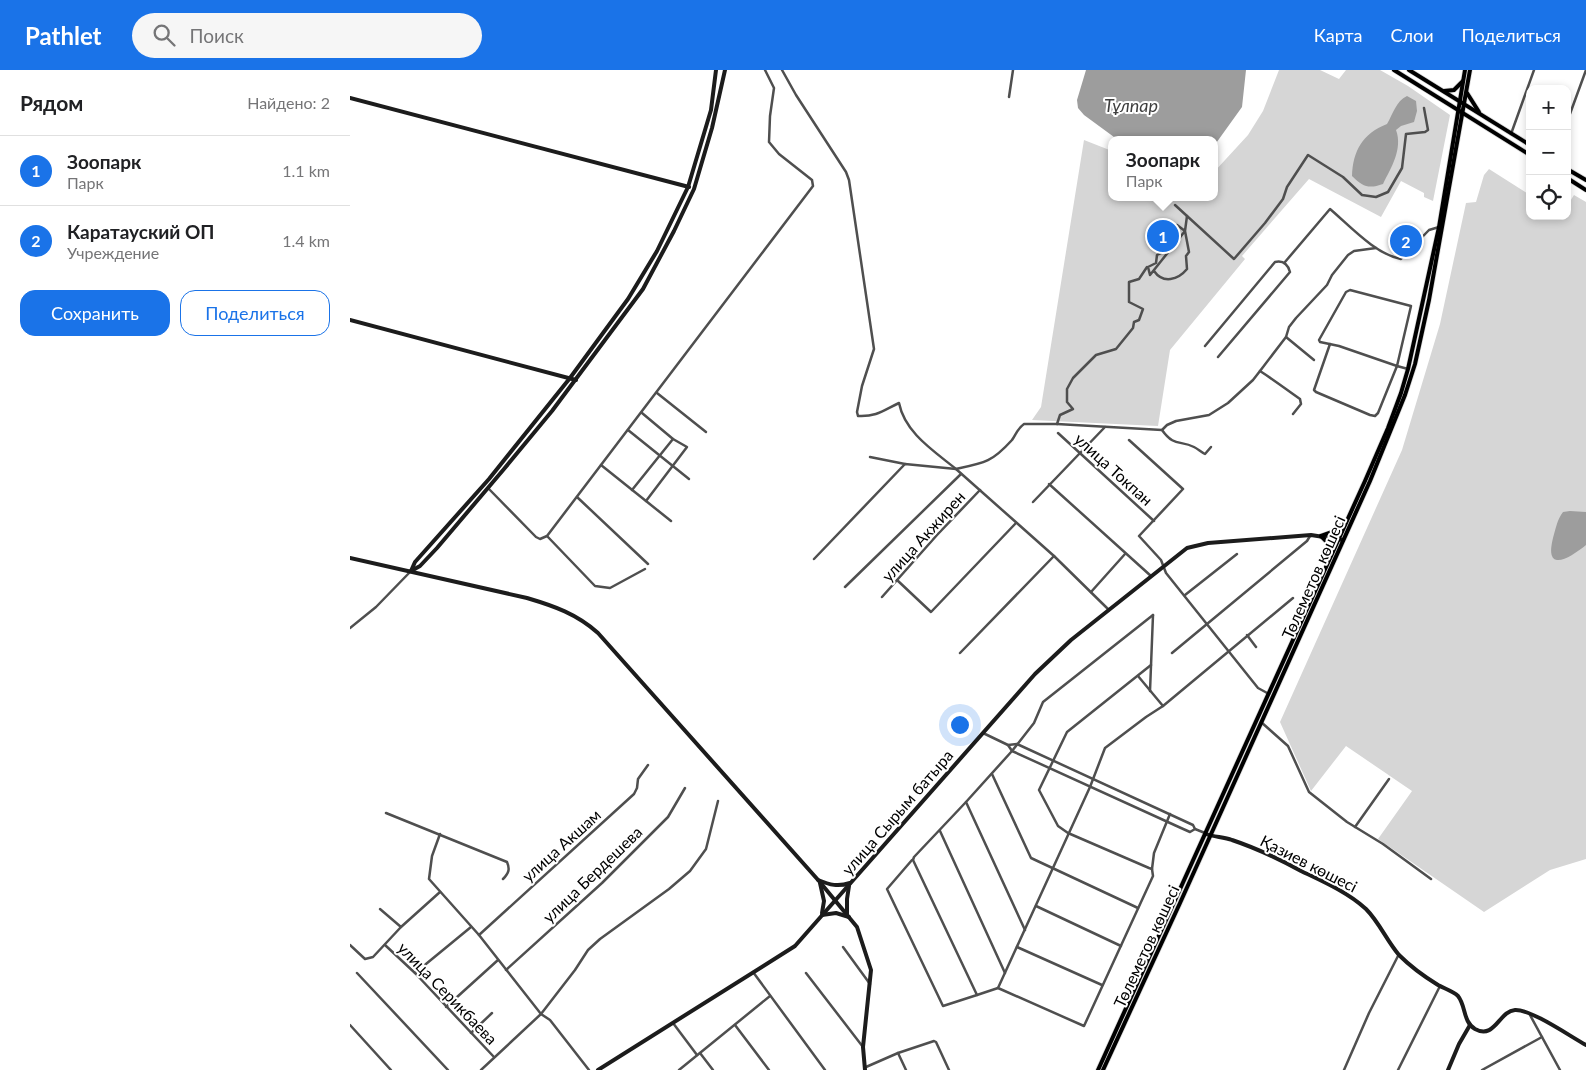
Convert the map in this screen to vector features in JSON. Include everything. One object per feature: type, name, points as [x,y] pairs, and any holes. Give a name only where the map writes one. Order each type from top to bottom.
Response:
[{"type":"main road","points":[[412,571],[416,562],[489,478],[570,378],[628,299],[657,251],[688,187],[711,110],[716,70]]},
{"type":"main road","points":[[412,571],[420,566],[437,548],[552,411],[643,289],[694,189],[712,128],[725,70]]},
{"type":"main road","points":[[1394,70],[1526,153]]},
{"type":"main road","points":[[1409,70],[1526,143]]},
{"type":"main road","name":"Төлеметов көшесі","points":[[1103,1070],[1331,555],[1341,539],[1346,521],[1388,428],[1401,393],[1422,309],[1439,226],[1465,70]]},
{"type":"main road","name":"Төлеметов көшесі","points":[[1234,777],[1261,722],[1341,539],[1392,429],[1415,364],[1429,300],[1470,70]]},
{"type":"main road","points":[[1442,91],[1454,90],[1463,81]]},
{"type":"main road","points":[[1467,92],[1480,114]]},
{"type":"main road","points":[[350,98],[694,189]]},
{"type":"main road","points":[[1571,171],[1586,180]]},
{"type":"main road","points":[[1571,181],[1586,190]]},
{"type":"main road","points":[[350,320],[576,380]]},
{"type":"main road","points":[[1331,555],[1329,544],[1322,536],[1336,531],[1346,521]]},
{"type":"main road","name":"улица Сырым батыра","points":[[598,1070],[795,946],[1035,674],[1071,640],[1187,548],[1201,544],[1311,535],[1341,539]]},
{"type":"main road","points":[[350,558],[527,598],[554,606],[577,616],[589,625],[818,880],[856,927],[871,970],[871,986],[862,1047],[865,1069]]},
{"type":"main road","name":"Төлеметов көшесі","points":[[1098,1070],[1208,835]]},
{"type":"main road","name":"Қазиев көшесі","points":[[1208,835],[1226,838],[1247,845],[1347,894],[1368,911],[1399,954],[1423,975],[1456,994],[1461,1000],[1470,1025]]},
{"type":"main road","points":[[818,880],[834,886],[851,884],[847,899],[848,915]]},
{"type":"main road","points":[[818,880],[824,901],[824,910],[821,916]]},
{"type":"main road","points":[[821,916],[836,912],[848,915]]},
{"type":"main road","points":[[1448,1070],[1459,1044],[1470,1025],[1476,1030],[1492,1029],[1498,1024],[1501,1017],[1514,1010],[1529,1014],[1586,1045]]},
{"type":"street","points":[[488,488],[536,537],[540,539],[547,536],[813,186],[812,180],[779,154],[770,142],[770,116],[774,88],[765,70]]},
{"type":"street","points":[[782,70],[846,172],[849,180],[874,349],[862,386],[857,412],[858,416],[880,414],[899,403],[916,436],[1054,556],[1109,610]]},
{"type":"street","points":[[1009,97],[1013,70]]},
{"type":"street","points":[[1512,134],[1534,70]]},
{"type":"street","points":[[1571,111],[1586,70]]},
{"type":"street","points":[[1175,205],[1234,259],[1283,199],[1287,187],[1308,155],[1343,177],[1362,195],[1376,197],[1388,192],[1402,168],[1406,134],[1428,130],[1424,108]]},
{"type":"street","points":[[1285,263],[1330,209],[1376,248],[1393,258],[1401,259],[1429,230],[1439,226]]},
{"type":"street","points":[[1154,271],[1160,278],[1167,279],[1183,275],[1187,269],[1186,256],[1189,252],[1185,231],[1187,216]]},
{"type":"street","points":[[1058,424],[1060,415],[1073,409],[1067,402],[1067,389],[1073,378],[1096,354],[1116,349],[1133,328],[1134,322],[1139,320],[1143,309],[1129,302],[1129,282],[1139,279],[1148,267],[1156,263],[1157,255],[1168,249],[1164,240],[1164,234],[1169,227],[1177,225],[1185,231]]},
{"type":"street","points":[[1148,267],[1150,275],[1185,231]]},
{"type":"street","points":[[870,457],[905,464],[956,469],[978,465],[998,455],[1024,424],[1162,430],[1167,425],[1176,421],[1209,415],[1228,403],[1260,371],[1286,337],[1289,327],[1327,285],[1332,275],[1348,255],[1354,251],[1376,248]]},
{"type":"street","points":[[1205,346],[1276,262],[1285,263],[1290,272],[1218,357]]},
{"type":"street","points":[[1408,369],[1330,343],[1320,342],[1319,340],[1346,292],[1350,290],[1422,309]]},
{"type":"street","points":[[1330,343],[1314,390],[1375,416],[1378,414],[1397,366],[1411,306]]},
{"type":"street","points":[[1286,337],[1314,360]]},
{"type":"street","points":[[1260,371],[1300,399],[1301,404],[1293,414]]},
{"type":"street","points":[[657,393],[706,432]]},
{"type":"street","points":[[642,413],[673,439],[687,447],[646,501]]},
{"type":"street","points":[[1033,502],[1105,427]]},
{"type":"street","points":[[628,430],[689,479]]},
{"type":"street","points":[[1162,430],[1166,436],[1175,442],[1194,447],[1202,453],[1205,454],[1211,447]]},
{"type":"street","name":"улица Токпан","points":[[1058,433],[1154,521]]},
{"type":"street","points":[[632,490],[673,439]]},
{"type":"street","points":[[1128,440],[1183,489],[1139,536],[1161,560],[1166,573],[1258,688],[1269,694]]},
{"type":"street","points":[[814,559],[905,464]]},
{"type":"street","points":[[601,465],[671,521]]},
{"type":"street","points":[[845,587],[961,474]]},
{"type":"street","points":[[1050,484],[1152,577]]},
{"type":"street","name":"улица Акжирен","points":[[882,598],[980,490]]},
{"type":"street","points":[[577,497],[648,564]]},
{"type":"street","points":[[897,580],[932,612],[1016,523]]},
{"type":"street","points":[[1172,653],[1307,541],[1311,535]]},
{"type":"street","points":[[547,536],[595,586],[610,588],[645,569]]},
{"type":"street","points":[[1091,592],[1126,554]]},
{"type":"street","points":[[1185,595],[1237,554]]},
{"type":"street","points":[[960,652],[1054,556]]},
{"type":"street","points":[[350,628],[376,607],[412,571]]},
{"type":"street","points":[[998,988],[1090,787],[1105,748],[1163,706],[1293,598]]},
{"type":"street","points":[[1150,691],[1153,615],[1043,702],[1034,723],[1012,752],[888,887],[888,891],[942,1004],[945,1006],[950,1005],[998,988],[1084,1026],[1153,876],[1154,853],[1170,814]]},
{"type":"street","points":[[1247,635],[1256,647]]},
{"type":"street","points":[[1151,665],[1067,732],[1039,790],[1058,826],[1068,833],[1152,868]]},
{"type":"street","points":[[1137,676],[1163,706]]},
{"type":"street","points":[[1261,722],[1288,746],[1309,792],[1355,827],[1383,844],[1431,879]]},
{"type":"street","points":[[983,733],[1008,745],[1017,744],[1093,778],[1193,825],[1195,829],[1208,835]]},
{"type":"street","points":[[1008,745],[1012,752],[1049,769],[1190,832],[1195,829]]},
{"type":"street","name":"улица Акшам","points":[[479,935],[634,794],[638,779],[648,765]]},
{"type":"street","points":[[992,774],[1031,858],[1138,908]]},
{"type":"street","points":[[1355,827],[1389,779]]},
{"type":"street","name":"улица Бердешева","points":[[506,970],[602,882],[668,817],[685,788]]},
{"type":"street","points":[[481,1070],[541,1014],[588,950],[690,871],[706,848],[718,801]]},
{"type":"street","points":[[966,802],[1025,930]]},
{"type":"street","points":[[386,813],[507,862],[509,868],[508,875],[503,879]]},
{"type":"street","points":[[940,831],[1006,972]]},
{"type":"street","points":[[440,834],[432,856],[429,879],[479,935],[541,1014],[550,1020],[588,1070]]},
{"type":"street","points":[[914,859],[976,995]]},
{"type":"street","points":[[350,945],[365,959],[373,957],[400,928],[440,892]]},
{"type":"street","points":[[1036,906],[1121,946]]},
{"type":"street","points":[[380,909],[400,928]]},
{"type":"street","points":[[415,973],[471,927]]},
{"type":"street","name":"улица Серикбаева","points":[[385,945],[415,973],[494,1057]]},
{"type":"street","points":[[843,947],[871,986]]},
{"type":"street","points":[[1017,947],[1103,985]]},
{"type":"street","points":[[1344,1070],[1369,1013],[1399,954]]},
{"type":"street","points":[[446,1006],[498,960]]},
{"type":"street","points":[[754,972],[825,1070]]},
{"type":"street","points":[[806,973],[862,1047]]},
{"type":"street","points":[[358,974],[448,1070]]},
{"type":"street","points":[[1398,1070],[1440,986]]},
{"type":"street","points":[[679,1070],[770,996]]},
{"type":"street","points":[[471,1033],[492,1013]]},
{"type":"street","points":[[1529,1014],[1560,1070]]},
{"type":"street","points":[[673,1023],[713,1070]]},
{"type":"street","points":[[350,1024],[391,1070]]},
{"type":"street","points":[[734,1025],[769,1070]]},
{"type":"street","points":[[1482,1070],[1542,1037]]},
{"type":"street","points":[[865,1069],[898,1053],[934,1041],[949,1070]]},
{"type":"street","points":[[898,1053],[906,1070]]},
{"type":"shaded area","points":[[1279,70],[1320,70],[1339,79],[1346,70],[1380,70],[1408,86],[1450,115],[1433,201],[1424,197],[1424,193],[1401,181],[1381,217],[1309,179],[1242,256],[1245,259],[1170,350],[1158,426],[1032,420],[1041,407],[1084,140],[1108,149],[1108,201],[1218,201],[1218,168],[1248,135],[1263,111]]},
{"type":"shaded area","points":[[1489,169],[1526,192],[1526,220],[1571,220],[1571,200],[1574,195],[1586,202],[1586,859],[1550,870],[1484,912],[1378,839],[1412,791],[1346,746],[1311,791],[1280,722],[1402,450],[1440,324],[1466,203],[1476,202],[1484,175]]},
{"type":"water","name":"Тұлпар","points":[[1086,70],[1246,70],[1242,107],[1218,140],[1218,136],[1113,136],[1084,115],[1078,108],[1077,100]]},
{"type":"water","points":[[1407,96],[1416,101],[1417,111],[1414,122],[1401,126],[1396,130],[1398,137],[1397,151],[1383,184],[1370,187],[1363,185],[1352,176],[1357,151],[1365,138],[1387,124],[1397,104]]},
{"type":"water","points":[[1563,512],[1586,512],[1586,545],[1566,558],[1555,559],[1552,556],[1551,549],[1557,524]]},
{"type":"place","name":"Зоопарк","points":[[1163,236]]},
{"type":"place","name":"Каратауский ОП","points":[[1406,241]]}]
